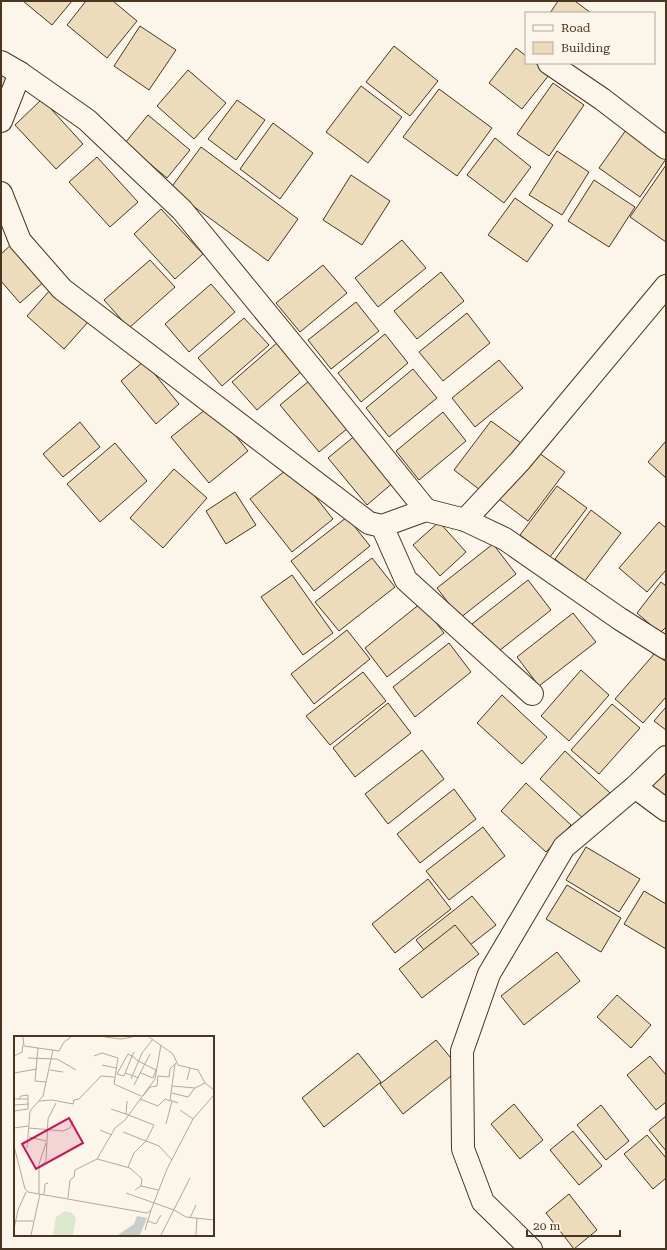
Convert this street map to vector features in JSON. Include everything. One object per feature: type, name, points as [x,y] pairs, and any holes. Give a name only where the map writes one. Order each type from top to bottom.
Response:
[{"type":"street","points":[[1,62],[20,73],[87,120],[182,210],[426,510]]},
{"type":"street","points":[[550,64],[602,99],[666,148]]},
{"type":"street","points":[[1,121],[20,73]]},
{"type":"street","points":[[1,193],[20,241],[62,289],[369,523],[382,526],[426,510],[464,520],[505,539],[620,619],[666,648]]},
{"type":"street","points":[[464,520],[520,461],[666,286]]},
{"type":"street","points":[[382,526],[406,580],[532,694]]},
{"type":"street","points":[[531,1249],[483,1202],[463,1149],[462,1051],[489,974],[564,847],[635,787],[666,757]]},
{"type":"street","points":[[635,787],[666,810]]},
{"type":"building","points":[[23,1],[72,1],[52,25]]},
{"type":"building","points":[[86,1],[113,1],[137,21],[107,58],[67,25]]},
{"type":"building","points":[[558,1],[575,1],[590,12],[551,12]]},
{"type":"building","points":[[140,26],[176,50],[149,90],[114,66]]},
{"type":"building","points":[[394,46],[438,81],[410,116],[366,82]]},
{"type":"building","points":[[516,48],[525,55],[525,64],[536,64],[549,75],[522,109],[489,83]]},
{"type":"building","points":[[1,68],[14,75],[1,96]]},
{"type":"building","points":[[188,70],[226,103],[194,139],[157,106]]},
{"type":"building","points":[[553,83],[584,105],[549,156],[517,134]]},
{"type":"building","points":[[361,86],[402,117],[368,163],[326,132]]},
{"type":"building","points":[[439,89],[492,128],[457,176],[403,137]]},
{"type":"building","points":[[42,99],[83,144],[56,169],[15,125]]},
{"type":"building","points":[[237,100],[265,120],[236,160],[208,139]]},
{"type":"building","points":[[148,115],[190,150],[167,178],[125,143]]},
{"type":"building","points":[[273,123],[313,153],[280,199],[240,169]]},
{"type":"building","points":[[626,130],[666,159],[640,197],[599,168]]},
{"type":"building","points":[[495,138],[531,167],[504,203],[467,175]]},
{"type":"building","points":[[201,147],[298,219],[268,261],[170,189]]},
{"type":"building","points":[[557,151],[589,172],[562,215],[529,195]]},
{"type":"building","points":[[97,157],[138,202],[110,227],[69,182]]},
{"type":"building","points":[[666,165],[666,242],[630,217]]},
{"type":"building","points":[[351,175],[390,201],[362,245],[323,220]]},
{"type":"building","points":[[594,180],[635,207],[609,247],[568,221]]},
{"type":"building","points":[[515,198],[553,225],[527,262],[488,235]]},
{"type":"building","points":[[161,209],[203,254],[175,279],[134,234]]},
{"type":"building","points":[[402,240],[426,268],[378,307],[355,278]]},
{"type":"building","points":[[14,242],[47,279],[20,303],[1,281],[1,254]]},
{"type":"building","points":[[150,260],[175,287],[129,328],[104,300]]},
{"type":"building","points":[[323,265],[347,293],[300,332],[276,303]]},
{"type":"building","points":[[441,272],[464,301],[417,339],[394,311]]},
{"type":"building","points":[[211,284],[235,312],[189,352],[165,324]]},
{"type":"building","points":[[51,289],[88,322],[64,349],[27,316]]},
{"type":"building","points":[[356,302],[379,331],[331,369],[308,340]]},
{"type":"building","points":[[467,313],[490,343],[443,381],[419,352]]},
{"type":"building","points":[[244,318],[269,345],[222,386],[198,358]]},
{"type":"building","points":[[385,334],[408,363],[361,402],[338,373]]},
{"type":"building","points":[[278,342],[303,370],[257,410],[232,382]]},
{"type":"building","points":[[499,360],[523,388],[475,427],[452,398]]},
{"type":"building","points":[[144,361],[179,404],[156,424],[121,381]]},
{"type":"building","points":[[413,369],[437,398],[389,437],[366,408]]},
{"type":"building","points":[[309,381],[348,428],[319,452],[280,405]]},
{"type":"building","points":[[211,405],[248,451],[209,483],[171,437]]},
{"type":"building","points":[[443,412],[466,441],[419,480],[396,451]]},
{"type":"building","points":[[491,421],[521,443],[484,493],[454,470]]},
{"type":"building","points":[[80,422],[100,447],[63,477],[43,454]]},
{"type":"building","points":[[357,434],[395,481],[367,505],[328,458]]},
{"type":"building","points":[[666,441],[666,478],[648,462]]},
{"type":"building","points":[[115,443],[147,481],[100,522],[67,484]]},
{"type":"building","points":[[535,450],[565,472],[528,521],[499,499]]},
{"type":"building","points":[[291,466],[333,519],[292,552],[250,499]]},
{"type":"building","points":[[174,469],[207,498],[163,548],[130,518]]},
{"type":"building","points":[[557,486],[587,508],[550,557],[520,535]]},
{"type":"building","points":[[235,492],[256,525],[226,544],[206,511]]},
{"type":"building","points":[[591,510],[621,533],[584,582],[555,559]]},
{"type":"building","points":[[347,517],[370,546],[314,591],[291,561]]},
{"type":"building","points":[[439,522],[466,552],[440,576],[413,545]]},
{"type":"building","points":[[659,522],[666,528],[666,570],[647,592],[619,568]]},
{"type":"building","points":[[493,544],[516,574],[460,618],[437,588]]},
{"type":"building","points":[[372,558],[395,587],[339,631],[315,602]]},
{"type":"building","points":[[292,575],[333,633],[303,655],[261,597]]},
{"type":"building","points":[[528,580],[551,610],[495,654],[472,624]]},
{"type":"building","points":[[661,582],[666,586],[666,627],[660,633],[637,613]]},
{"type":"building","points":[[421,603],[444,633],[387,677],[365,648]]},
{"type":"building","points":[[573,613],[596,642],[539,686],[517,657]]},
{"type":"building","points":[[347,630],[370,659],[314,704],[291,674]]},
{"type":"building","points":[[449,643],[471,672],[415,717],[393,687]]},
{"type":"building","points":[[655,653],[666,662],[666,697],[643,723],[615,699]]},
{"type":"building","points":[[581,670],[609,695],[569,741],[541,716]]},
{"type":"building","points":[[363,672],[386,701],[330,745],[306,716]]},
{"type":"building","points":[[502,695],[547,737],[522,764],[477,723]]},
{"type":"building","points":[[388,703],[411,733],[355,777],[333,748]]},
{"type":"building","points":[[612,704],[640,728],[599,774],[571,750]]},
{"type":"building","points":[[666,707],[666,730],[654,721]]},
{"type":"building","points":[[422,750],[444,779],[388,824],[365,794]]},
{"type":"building","points":[[565,751],[610,793],[585,820],[540,779]]},
{"type":"building","points":[[666,769],[666,800],[651,788]]},
{"type":"building","points":[[526,783],[571,825],[546,852],[501,811]]},
{"type":"building","points":[[454,789],[476,819],[420,863],[397,834]]},
{"type":"building","points":[[483,827],[505,856],[449,900],[426,871]]},
{"type":"building","points":[[586,847],[640,879],[619,912],[566,880]]},
{"type":"building","points":[[428,879],[451,909],[395,953],[372,924]]},
{"type":"building","points":[[567,885],[621,918],[601,952],[546,919]]},
{"type":"building","points":[[644,891],[666,904],[666,949],[624,924]]},
{"type":"building","points":[[472,896],[496,925],[439,969],[416,940]]},
{"type":"building","points":[[455,925],[479,954],[422,998],[399,969]]},
{"type":"building","points":[[557,952],[580,981],[524,1025],[501,996]]},
{"type":"building","points":[[617,995],[651,1025],[631,1048],[597,1017]]},
{"type":"building","points":[[436,1040],[460,1069],[403,1114],[380,1084]]},
{"type":"building","points":[[358,1053],[381,1082],[324,1127],[302,1098]]},
{"type":"building","points":[[650,1056],[666,1075],[666,1102],[656,1110],[627,1075]]},
{"type":"building","points":[[514,1104],[543,1140],[520,1159],[491,1124]]},
{"type":"building","points":[[601,1105],[629,1141],[606,1160],[577,1125]]},
{"type":"building","points":[[666,1116],[666,1151],[649,1130]]},
{"type":"building","points":[[573,1131],[602,1166],[579,1185],[550,1150]]},
{"type":"building","points":[[647,1135],[666,1158],[666,1178],[653,1189],[624,1154]]},
{"type":"building","points":[[569,1194],[597,1230],[574,1249],[546,1213]]}]
